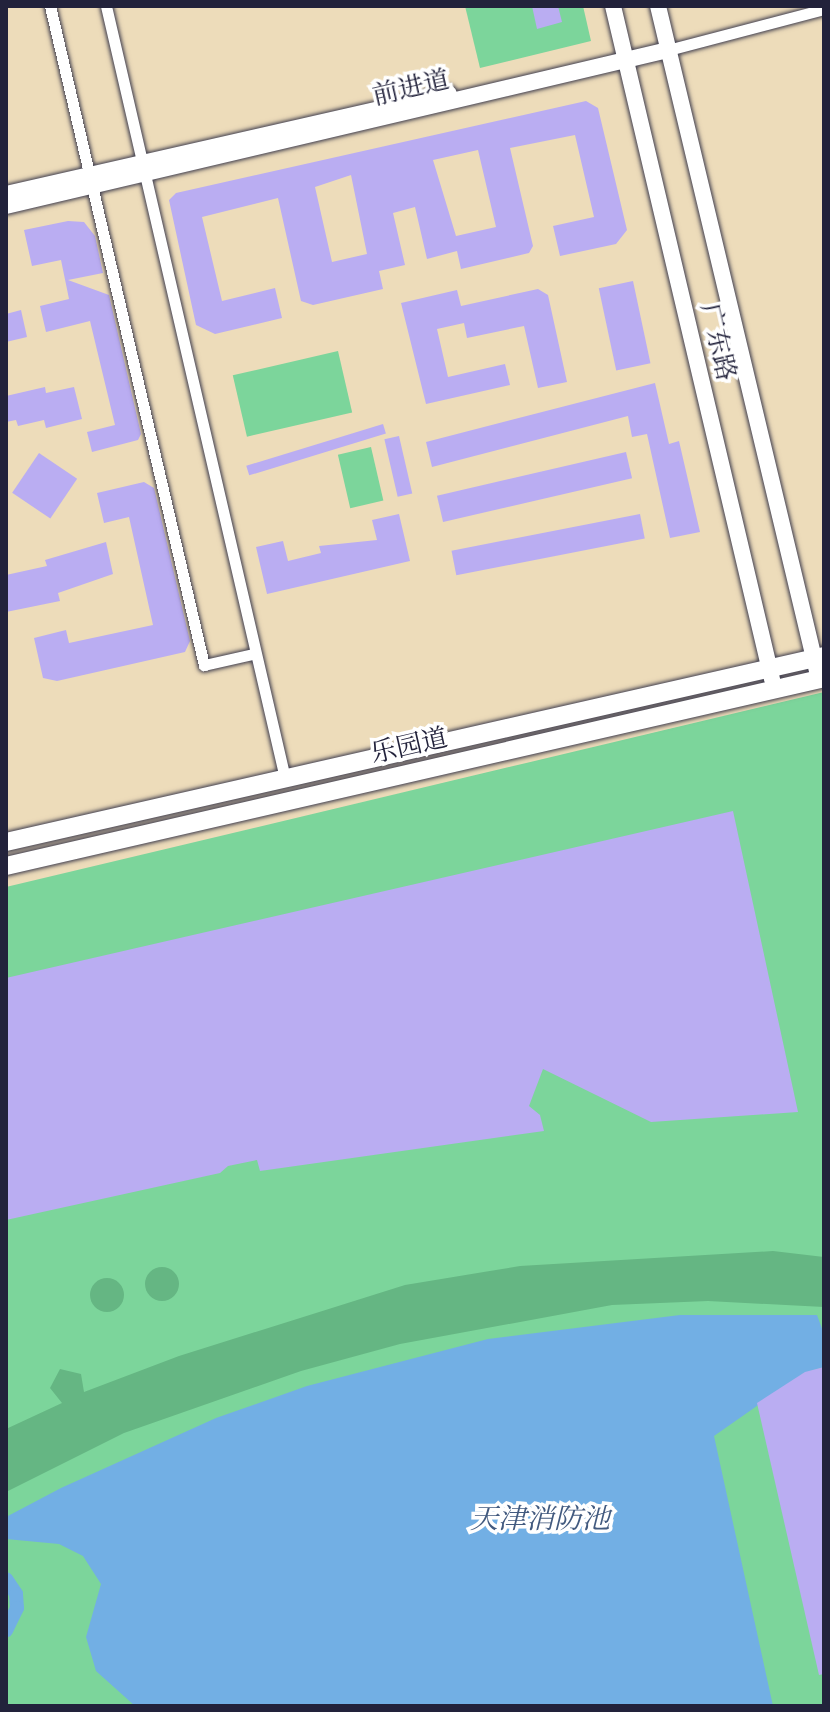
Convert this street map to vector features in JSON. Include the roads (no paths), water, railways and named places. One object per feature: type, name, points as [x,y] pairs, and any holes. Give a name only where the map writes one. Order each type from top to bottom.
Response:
[{"type":"main road","name":"广东路","points":[[613,6],[775,689]]},
{"type":"main road","name":"广东路","points":[[658,6],[819,657],[821,678]]},
{"type":"main road","name":"前进道","points":[[6,194],[143,170],[667,46]]},
{"type":"main road","name":"前进道","points":[[6,206],[91,181]]},
{"type":"main road","name":"乐园道","points":[[6,842],[819,657]]},
{"type":"main road","name":"乐园道","points":[[6,866],[821,678]]},
{"type":"main road","points":[[285,778],[290,799]]},
{"type":"street","points":[[50,6],[204,665],[253,654]]},
{"type":"street","points":[[106,6],[253,654],[285,778]]},
{"type":"street","name":"前进道","points":[[667,46],[824,9]]},
{"type":"water","name":"天津消防池","points":[[680,1315],[817,1315],[824,1334],[824,1367],[804,1373],[714,1436],[773,1706],[135,1706],[96,1671],[86,1637],[101,1584],[83,1556],[59,1544],[6,1539],[6,1517],[61,1488],[216,1418],[307,1386],[488,1339]]},
{"type":"waterway","points":[[6,1579],[16,1594],[17,1608],[6,1631]]}]
